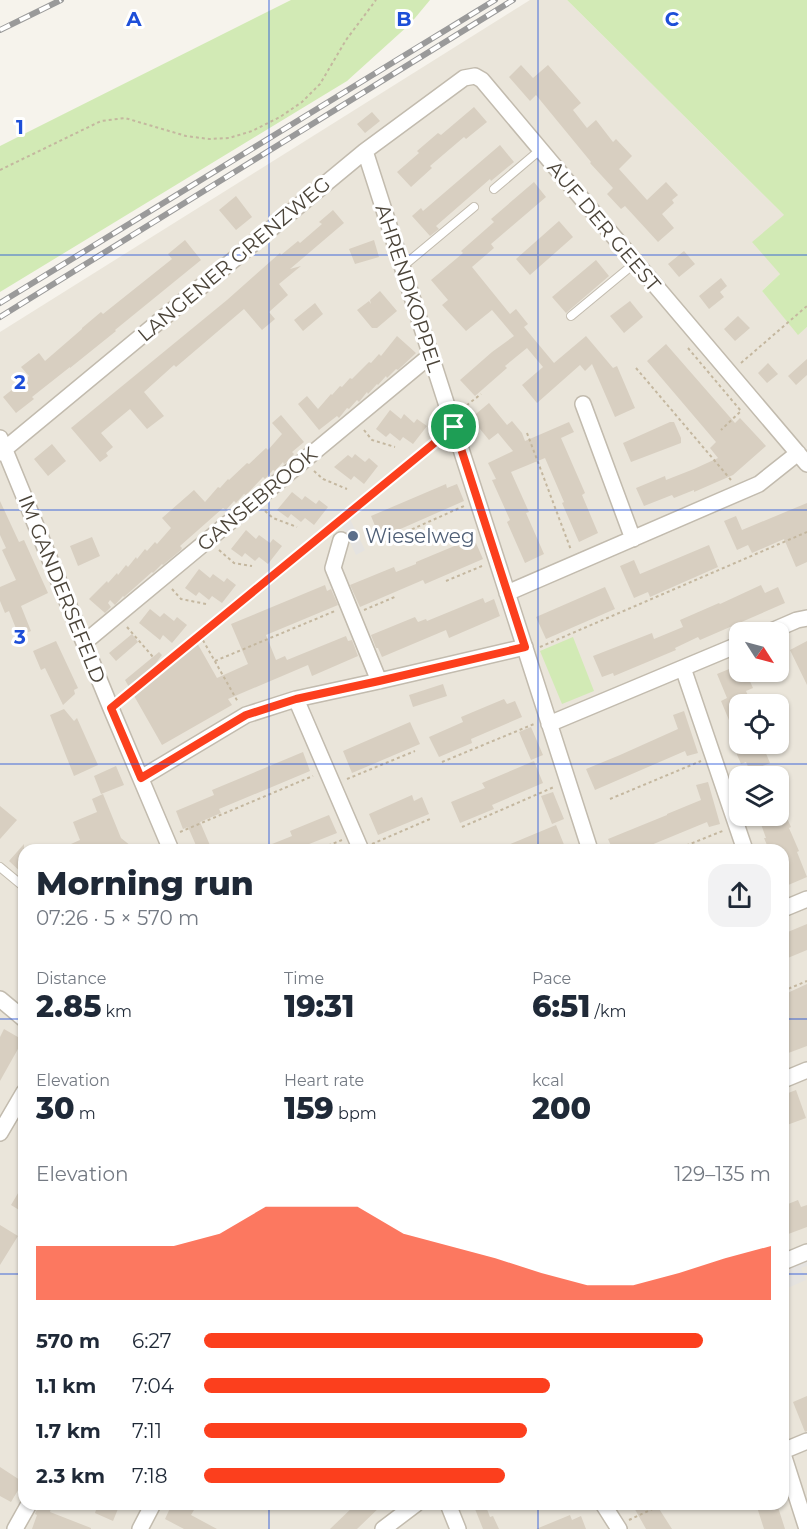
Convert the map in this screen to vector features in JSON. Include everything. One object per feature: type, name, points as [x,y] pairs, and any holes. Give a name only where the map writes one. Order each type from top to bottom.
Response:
[{"type":"street","name":"AUF DER GEEST","points":[[475,76],[482,80],[802,459]]},
{"type":"street","name":"LANGENER GRENZWEG","points":[[1,447],[365,151],[464,78],[475,76]]},
{"type":"street","name":"AHRENDKOPPEL","points":[[365,151],[588,844]]},
{"type":"street","name":"GANSEBROOK","points":[[85,642],[430,355]]},
{"type":"street","points":[[583,404],[633,539]]},
{"type":"street","name":"IM GANDERSEFELD","points":[[1,447],[85,642],[168,844]]},
{"type":"street","points":[[507,593],[759,484],[802,459]]},
{"type":"street","points":[[341,540],[333,568],[379,681]]},
{"type":"street","points":[[789,623],[807,618]]},
{"type":"street","points":[[548,721],[729,649]]},
{"type":"street","points":[[141,778],[246,715],[296,699],[525,650]]},
{"type":"street","points":[[683,668],[729,804]]},
{"type":"street","points":[[296,699],[359,844]]},
{"type":"street","points":[[736,826],[742,844]]},
{"type":"street","points":[[789,906],[807,899]]},
{"type":"street","points":[[0,999],[18,1014]]},
{"type":"street","points":[[789,1078],[807,1070]]},
{"type":"street","points":[[0,1133],[18,1102]]},
{"type":"street","points":[[789,1260],[807,1252]]},
{"type":"street","points":[[789,1450],[807,1441]]},
{"type":"street","points":[[789,1472],[807,1529]]},
{"type":"street","points":[[15,1529],[26,1510]]},
{"type":"street","points":[[140,1529],[150,1510]]},
{"type":"street","points":[[383,1529],[409,1510]]},
{"type":"street","points":[[450,1510],[458,1529]]},
{"type":"street","points":[[607,1510],[618,1527]]},
{"type":"lane","points":[[494,189],[540,150]]},
{"type":"lane","points":[[402,267],[474,207]]},
{"type":"lane","points":[[571,316],[635,263]]},
{"type":"lane","points":[[0,867],[18,882]]},
{"type":"path","points":[[0,170],[101,121],[125,118],[186,136],[209,139],[229,138],[252,130],[280,117],[302,102],[320,84],[346,40],[376,0]]},
{"type":"path","points":[[731,375],[807,306]]},
{"type":"path","points":[[688,348],[741,411],[721,430]]},
{"type":"path","points":[[636,368],[740,492]]},
{"type":"path","points":[[110,707],[200,635],[452,423],[481,394]]},
{"type":"path","points":[[355,418],[372,440],[395,447]]},
{"type":"path","points":[[526,433],[576,563]]},
{"type":"path","points":[[303,461],[323,479],[347,489]]},
{"type":"path","points":[[379,544],[477,500]]},
{"type":"path","points":[[254,501],[273,518],[297,527]]},
{"type":"path","points":[[525,650],[807,532]]},
{"type":"path","points":[[207,540],[234,563],[252,566]]},
{"type":"path","points":[[447,581],[497,560]]},
{"type":"path","points":[[162,578],[182,599],[206,604]]},
{"type":"path","points":[[215,661],[350,610],[397,596]]},
{"type":"path","points":[[118,615],[153,657]]},
{"type":"path","points":[[200,635],[246,715]]},
{"type":"path","points":[[441,762],[548,721]]},
{"type":"path","points":[[333,785],[415,751]]},
{"type":"path","points":[[610,799],[713,756]]},
{"type":"path","points":[[168,844],[327,770]]},
{"type":"path","points":[[462,827],[567,781]]},
{"type":"path","points":[[362,844],[430,819]]},
{"type":"path","points":[[690,844],[734,826]]},
{"type":"path","points":[[789,988],[807,981]]},
{"type":"path","points":[[618,1527],[651,1510]]},
{"type":"shaded area","points":[[530,0],[567,0],[784,215],[780,274],[762,291],[798,334],[807,327],[807,1529],[0,1529],[0,332]]},
{"type":"shaded area","name":"Wieselweg","points":[[348,515],[365,550],[356,555],[340,522]]},
{"type":"shaded area","points":[[807,1257],[807,1266],[801,1268],[806,1280],[789,1287],[789,1264]]},
{"type":"green space","points":[[291,0],[430,0],[410,24],[347,81],[0,292],[0,146]]},
{"type":"green space","points":[[567,0],[807,0],[807,327],[798,335],[762,291],[780,274],[752,242],[784,215]]},
{"type":"green space","points":[[573,637],[594,691],[562,704],[540,651]]},
{"type":"building","points":[[521,65],[533,78],[548,65],[581,103],[573,110],[587,128],[596,120],[613,142],[616,139],[632,156],[619,169],[647,200],[666,182],[678,195],[672,200],[674,203],[662,214],[674,228],[658,242],[625,206],[621,209],[607,194],[613,188],[536,95],[530,101],[509,77]]},
{"type":"building","points":[[474,107],[487,122],[466,139],[464,137],[430,166],[432,168],[411,187],[397,172],[438,133],[441,135]]},
{"type":"building","points":[[372,112],[380,121],[365,133],[357,124]]},
{"type":"building","points":[[500,145],[514,162],[491,181],[490,179],[436,226],[439,229],[430,236],[412,216],[421,208],[423,211]]},
{"type":"building","points":[[534,182],[546,197],[491,244],[494,248],[472,267],[510,314],[516,309],[528,324],[524,327],[554,363],[586,336],[613,368],[617,366],[635,408],[615,417],[592,364],[585,371],[580,365],[537,403],[522,385],[543,367],[527,348],[475,396],[460,380],[514,336],[492,310],[466,331],[442,305],[448,300],[431,280],[463,253],[461,251],[494,222],[491,219]]},
{"type":"building","points":[[236,196],[252,217],[236,230],[219,210]]},
{"type":"building","points":[[333,210],[344,223],[290,269],[301,266],[279,284],[288,295],[269,312],[275,319],[262,330],[244,309],[176,367],[174,365],[144,392],[164,416],[147,429],[130,409],[101,433],[113,447],[106,453],[108,456],[100,462],[71,428],[227,300],[280,253],[281,255],[298,241],[300,243],[322,224],[319,222]]},
{"type":"building","points":[[559,221],[573,237],[530,275],[516,259]]},
{"type":"building","points":[[185,240],[201,260],[32,397],[34,399],[16,413],[3,397],[29,376],[21,367],[39,353],[45,361],[101,312],[103,314],[172,259],[168,254]]},
{"type":"building","points":[[374,240],[379,257],[355,264],[349,249]]},
{"type":"building","points":[[684,251],[695,264],[679,277],[668,264]]},
{"type":"building","points":[[596,260],[609,276],[566,313],[552,297]]},
{"type":"building","points":[[721,278],[727,286],[720,292],[724,297],[709,309],[699,296]]},
{"type":"building","points":[[380,291],[397,311],[377,328],[372,328],[357,310],[369,301],[371,304],[370,300]]},
{"type":"building","points":[[630,301],[643,317],[624,333],[610,316]]},
{"type":"building","points":[[315,303],[323,314],[303,331],[294,320]]},
{"type":"building","points":[[738,316],[750,328],[735,341],[724,329]]},
{"type":"building","points":[[397,336],[416,353],[398,370],[396,369],[387,378],[386,376],[368,394],[367,392],[359,402],[357,400],[349,409],[347,408],[339,418],[337,416],[319,430],[298,404],[307,396],[318,409],[340,386],[342,387],[350,378],[352,379],[379,354],[381,356]]},
{"type":"building","points":[[666,344],[735,423],[740,418],[766,446],[733,475],[694,492],[694,490],[674,498],[672,495],[644,506],[636,488],[665,476],[666,480],[718,458],[710,448],[716,442],[647,361]]},
{"type":"building","points":[[807,359],[807,375],[796,385],[788,376]]},
{"type":"building","points":[[768,363],[778,374],[767,383],[758,373]]},
{"type":"building","points":[[489,403],[507,425],[512,421],[522,433],[525,441],[569,422],[574,432],[561,438],[585,493],[582,495],[598,533],[579,542],[545,458],[511,472],[544,554],[525,563],[507,522],[510,520],[492,480],[496,479],[488,463],[513,451],[498,433],[489,440],[471,418]]},
{"type":"building","points":[[390,410],[401,419],[404,414],[414,423],[417,419],[427,426],[413,444],[403,437],[400,441],[390,433],[386,437],[376,429]]},
{"type":"building","points":[[281,415],[304,442],[292,452],[294,454],[286,463],[283,462],[265,479],[263,477],[236,503],[234,501],[226,510],[223,508],[180,546],[181,550],[115,605],[110,600],[108,603],[111,607],[105,613],[89,599],[107,581],[108,583],[117,573],[118,575],[126,565],[128,567],[136,557],[137,559],[145,549],[147,551],[155,542],[157,544],[171,528],[162,518],[194,490],[205,502],[218,487],[220,488],[247,463],[249,464],[266,448],[268,450],[282,434],[272,423]]},
{"type":"building","points":[[674,422],[681,443],[631,462],[623,443]]},
{"type":"building","points":[[52,444],[66,461],[48,476],[34,459]]},
{"type":"building","points":[[355,454],[365,462],[369,458],[378,466],[364,484],[354,476],[351,480],[334,467],[348,455],[352,458]]},
{"type":"building","points":[[446,484],[447,488],[457,484],[464,501],[380,538],[371,516]]},
{"type":"building","points":[[292,492],[302,500],[305,496],[316,504],[319,500],[328,507],[314,525],[305,518],[301,522],[291,514],[288,518],[277,510]]},
{"type":"building","points":[[0,501],[19,542],[24,540],[48,593],[21,606],[31,631],[19,636],[9,611],[5,613],[0,601],[0,587],[16,580],[2,550],[6,548],[0,535]]},
{"type":"building","points":[[807,503],[807,562],[796,567],[784,539],[752,553],[748,545],[737,550],[724,521],[736,516],[742,530]]},
{"type":"building","points":[[246,530],[256,539],[259,535],[270,543],[273,539],[282,546],[268,564],[259,557],[255,561],[245,553],[242,557],[231,549]]},
{"type":"building","points":[[92,537],[100,556],[78,566],[70,546]]},
{"type":"building","points":[[464,542],[466,547],[476,543],[483,559],[425,584],[423,580],[360,607],[350,585],[394,567],[396,572]]},
{"type":"building","points":[[709,545],[718,567],[650,597],[648,592],[634,598],[620,566],[634,560],[640,574]]},
{"type":"building","points":[[199,569],[210,578],[213,574],[224,582],[227,578],[236,585],[222,603],[212,596],[209,600],[199,592],[196,596],[185,588]]},
{"type":"building","points":[[325,585],[327,591],[331,589],[338,605],[266,635],[276,660],[285,656],[287,660],[346,636],[348,641],[352,640],[358,656],[312,676],[308,665],[228,699],[232,705],[162,745],[125,680],[159,652],[162,655],[146,676],[148,678],[196,641],[217,678],[248,664],[231,624]]},
{"type":"building","points":[[761,585],[765,593],[778,587],[785,603],[741,622],[729,622],[729,627],[700,640],[698,637],[675,648],[676,650],[614,676],[613,673],[602,677],[593,656],[652,633],[654,639],[683,627],[680,620]]},
{"type":"building","points":[[605,587],[615,609],[546,639],[536,617]]},
{"type":"building","points":[[483,598],[485,603],[494,599],[500,616],[449,638],[446,630],[382,657],[376,648],[371,635],[415,617],[418,622],[426,619],[427,621]]},
{"type":"building","points":[[150,609],[160,617],[164,613],[174,621],[177,617],[187,625],[172,643],[163,635],[160,640],[139,623]]},
{"type":"building","points":[[132,634],[138,642],[116,661],[109,653]]},
{"type":"building","points":[[56,641],[78,688],[63,705],[45,668],[41,670],[33,651]]},
{"type":"building","points":[[807,641],[807,685],[790,650]]},
{"type":"building","points":[[729,669],[729,682],[750,682],[753,688],[746,691],[747,694],[729,694],[729,720],[721,701],[727,698],[717,674]]},
{"type":"building","points":[[443,684],[447,696],[413,707],[409,695]]},
{"type":"building","points":[[504,699],[507,704],[515,701],[522,717],[471,739],[472,743],[439,757],[429,737],[463,722],[461,717]]},
{"type":"building","points":[[64,709],[74,721],[77,718],[98,765],[74,776],[50,715]]},
{"type":"building","points":[[684,711],[698,753],[687,756],[685,751],[595,790],[586,769],[678,729],[673,715]]},
{"type":"building","points":[[410,722],[420,744],[352,773],[343,751]]},
{"type":"building","points":[[531,727],[543,755],[531,760],[519,732]]},
{"type":"building","points":[[303,752],[310,771],[219,809],[221,813],[200,822],[209,844],[195,844],[188,827],[183,829],[176,811],[214,795],[212,790]]},
{"type":"building","points":[[737,754],[766,754],[770,763],[762,766],[748,766],[746,762],[741,764]]},
{"type":"building","points":[[534,761],[543,783],[492,805],[494,809],[460,823],[451,802],[485,788],[482,783]]},
{"type":"building","points":[[116,766],[124,785],[101,794],[94,776]]},
{"type":"building","points":[[708,782],[720,824],[709,827],[707,822],[654,844],[610,844],[608,839],[701,800],[696,785]]},
{"type":"building","points":[[553,792],[564,819],[552,824],[541,796]]},
{"type":"building","points":[[103,794],[121,838],[128,844],[71,844],[80,840],[73,822],[97,812],[92,799]]},
{"type":"building","points":[[412,795],[414,801],[422,797],[429,814],[378,835],[369,814]]},
{"type":"building","points":[[0,806],[17,820],[0,839]]},
{"type":"building","points":[[329,815],[337,833],[309,844],[272,844],[292,836],[290,831]]},
{"type":"building","points":[[789,823],[807,877],[789,885],[789,844],[766,844],[764,838],[766,838],[762,826],[789,826]]},
{"type":"building","points":[[556,825],[564,844],[510,844]]},
{"type":"building","points":[[18,851],[18,869],[9,861]]},
{"type":"building","points":[[807,924],[807,950],[789,958],[789,932]]},
{"type":"building","points":[[807,984],[807,1046],[789,1053],[789,992]]},
{"type":"building","points":[[4,1029],[18,1037],[18,1049],[0,1081],[0,1037]]},
{"type":"building","points":[[796,1090],[806,1118],[789,1124],[789,1093]]},
{"type":"building","points":[[18,1193],[18,1209],[11,1205]]},
{"type":"building","points":[[798,1200],[801,1207],[807,1205],[807,1227],[789,1234],[789,1204]]},
{"type":"building","points":[[0,1225],[18,1236],[0,1265]]},
{"type":"building","points":[[807,1396],[807,1431],[805,1432],[793,1402]]},
{"type":"building","points":[[0,1467],[18,1479],[18,1490],[11,1502],[0,1496]]},
{"type":"building","points":[[37,1510],[50,1510],[50,1512],[91,1529],[32,1529],[37,1515],[35,1514]]},
{"type":"building","points":[[96,1510],[118,1510],[113,1521],[95,1513]]},
{"type":"building","points":[[169,1510],[194,1510],[191,1515],[217,1529],[184,1529],[165,1519]]},
{"type":"building","points":[[350,1510],[377,1510],[357,1529],[330,1529]]},
{"type":"building","points":[[475,1510],[487,1510],[499,1529],[483,1529]]},
{"type":"building","points":[[635,1510],[660,1510],[672,1529],[646,1529]]},
{"type":"building","points":[[758,1510],[779,1510],[785,1529],[764,1529]]},
{"type":"building","points":[[570,1515],[572,1520],[581,1516],[586,1529],[536,1529]]},
{"type":"railway","points":[[0,30],[61,0]]},
{"type":"railway","points":[[0,303],[495,0]]},
{"type":"railway","points":[[0,317],[513,0]]},
{"type":"place","name":"Wieselweg","points":[[353,536]]},
{"type":"route","points":[[454,427],[525,647],[296,699],[246,715],[141,778],[111,708],[454,427]]}]
